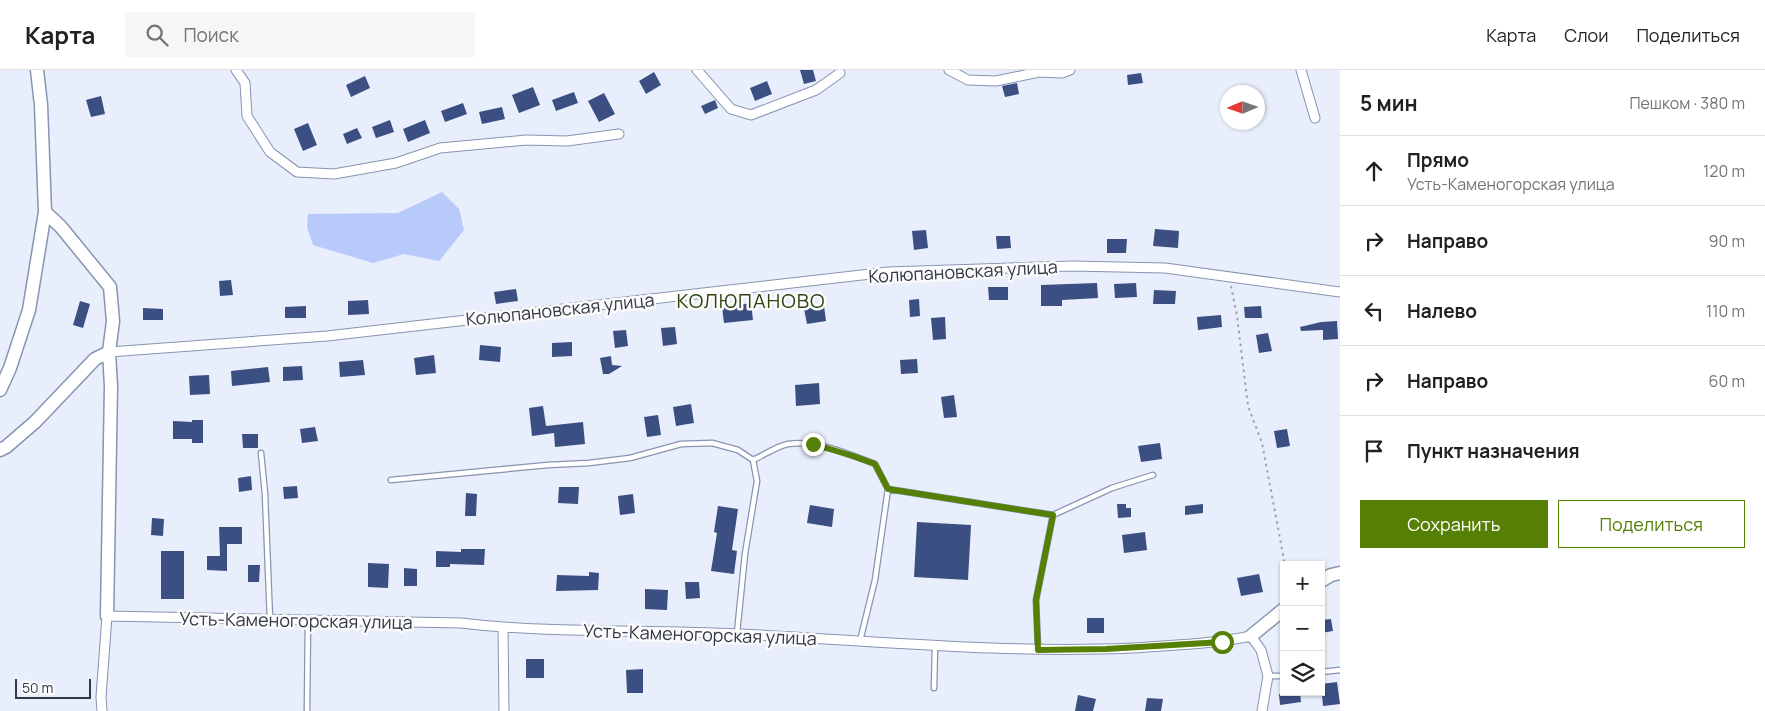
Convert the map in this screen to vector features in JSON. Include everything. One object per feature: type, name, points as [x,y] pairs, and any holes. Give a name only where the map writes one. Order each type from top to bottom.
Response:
[{"type":"street","points":[[0,390],[10,368],[29,310],[45,212],[41,105],[36,70]]},
{"type":"street","points":[[236,70],[245,83],[247,116],[270,152],[297,172],[334,174],[396,163],[440,148],[526,140],[567,141],[619,134]]},
{"type":"street","points":[[697,70],[730,109],[751,115],[816,90],[840,73]]},
{"type":"street","points":[[949,70],[968,80],[996,81],[1039,71],[1062,73],[1070,70]]},
{"type":"street","points":[[1301,70],[1315,118]]},
{"type":"street","points":[[45,212],[61,227],[110,288],[113,321],[109,352],[111,386],[102,711]]},
{"type":"street","name":"Колюпановская улица","points":[[109,352],[327,336],[888,272],[1072,266],[1165,268],[1340,292]]},
{"type":"street","points":[[0,450],[35,422],[95,359],[109,352]]},
{"type":"street","points":[[1325,579],[1340,573]]},
{"type":"street","name":"Усть-Каменогорская улица","points":[[106,616],[461,623],[503,628],[737,634],[1038,650],[1222,642],[1252,636],[1280,612]]},
{"type":"street","points":[[503,628],[504,711]]},
{"type":"street","points":[[1252,636],[1262,650],[1268,676],[1262,711]]},
{"type":"lane","points":[[391,480],[630,458],[681,444],[712,443],[738,450],[753,460],[756,481],[744,554],[737,634]]},
{"type":"lane","points":[[753,460],[787,444],[813,444],[875,464],[888,489],[875,580],[860,641]]},
{"type":"lane","points":[[261,453],[265,494],[270,620]]},
{"type":"lane","points":[[888,489],[1053,515],[1112,488],[1153,475]]},
{"type":"lane","points":[[1038,650],[1036,600],[1053,515]]},
{"type":"lane","points":[[307,711],[308,620]]},
{"type":"lane","points":[[934,688],[935,646]]},
{"type":"lane","points":[[1325,672],[1340,670]]},
{"type":"lane","points":[[1268,676],[1280,676]]},
{"type":"path","points":[[1230,276],[1248,406],[1262,443],[1284,561]]},
{"type":"water","points":[[442,192],[459,209],[464,230],[439,261],[404,254],[373,263],[313,245],[307,227],[308,214],[398,213]]},
{"type":"building","points":[[800,70],[813,70],[816,81],[804,84]]},
{"type":"building","points":[[654,72],[661,85],[646,94],[639,81]]},
{"type":"building","points":[[1141,73],[1143,83],[1128,85],[1127,75]]},
{"type":"building","points":[[365,76],[370,88],[351,97],[346,85]]},
{"type":"building","points":[[767,81],[772,94],[755,101],[750,88]]},
{"type":"building","points":[[1017,83],[1019,94],[1005,97],[1002,86]]},
{"type":"building","points":[[533,87],[540,105],[519,113],[512,95]]},
{"type":"building","points":[[574,92],[578,103],[556,111],[552,100]]},
{"type":"building","points":[[604,93],[615,114],[599,122],[588,101]]},
{"type":"building","points":[[101,96],[105,114],[91,117],[86,100]]},
{"type":"building","points":[[715,100],[718,108],[705,114],[701,106]]},
{"type":"building","points":[[463,103],[467,114],[445,122],[441,111]]},
{"type":"building","points":[[502,107],[505,119],[482,124],[479,112]]},
{"type":"building","points":[[390,120],[394,132],[376,138],[372,127]]},
{"type":"building","points":[[425,120],[430,133],[408,142],[403,129]]},
{"type":"building","points":[[308,123],[317,145],[303,151],[294,129]]},
{"type":"building","points":[[357,128],[362,138],[347,144],[343,134]]},
{"type":"building","points":[[1155,229],[1179,231],[1178,248],[1153,246]]},
{"type":"building","points":[[926,230],[928,248],[914,250],[912,231]]},
{"type":"building","points":[[996,236],[1010,236],[1011,248],[997,249]]},
{"type":"building","points":[[1107,239],[1127,239],[1126,253],[1107,253]]},
{"type":"building","points":[[231,280],[233,295],[220,296],[219,281]]},
{"type":"building","points":[[1097,283],[1098,298],[1062,300],[1062,306],[1041,306],[1041,285]]},
{"type":"building","points":[[1136,283],[1137,297],[1115,298],[1114,284]]},
{"type":"building","points":[[988,287],[1008,287],[1008,300],[989,300]]},
{"type":"building","points":[[516,289],[518,301],[496,304],[494,292]]},
{"type":"building","points":[[1154,290],[1176,291],[1175,304],[1153,304]]},
{"type":"building","points":[[919,299],[920,316],[910,317],[909,300]]},
{"type":"building","points":[[368,300],[369,314],[348,315],[348,301]]},
{"type":"building","points":[[80,301],[90,304],[83,328],[73,325]]},
{"type":"building","points":[[751,303],[753,320],[724,323],[722,307]]},
{"type":"building","points":[[306,306],[306,318],[285,318],[285,307]]},
{"type":"building","points":[[824,306],[826,321],[807,324],[804,309]]},
{"type":"building","points":[[1261,306],[1262,318],[1245,318],[1244,307]]},
{"type":"building","points":[[143,308],[163,309],[163,320],[143,320]]},
{"type":"building","points":[[1221,315],[1222,327],[1198,330],[1197,317]]},
{"type":"building","points":[[945,317],[946,339],[933,340],[931,318]]},
{"type":"building","points":[[1337,321],[1338,339],[1323,340],[1323,330],[1301,331],[1300,327],[1321,322]]},
{"type":"building","points":[[675,327],[677,344],[663,346],[661,328]]},
{"type":"building","points":[[626,330],[628,346],[615,348],[613,331]]},
{"type":"building","points":[[1268,333],[1272,351],[1259,353],[1256,335]]},
{"type":"building","points":[[572,342],[572,356],[552,357],[552,343]]},
{"type":"building","points":[[480,345],[501,347],[500,362],[479,360]]},
{"type":"building","points":[[434,355],[436,373],[416,375],[414,358]]},
{"type":"building","points":[[611,356],[612,365],[622,366],[609,374],[603,374],[600,358]]},
{"type":"building","points":[[917,359],[918,373],[901,374],[900,360]]},
{"type":"building","points":[[363,360],[365,375],[340,377],[339,362]]},
{"type":"building","points":[[302,366],[303,380],[283,381],[283,367]]},
{"type":"building","points":[[268,367],[270,382],[232,386],[231,371]]},
{"type":"building","points":[[209,375],[210,394],[190,395],[189,376]]},
{"type":"building","points":[[819,383],[820,404],[796,406],[795,385]]},
{"type":"building","points":[[954,395],[957,417],[944,418],[941,397]]},
{"type":"building","points":[[691,404],[694,423],[676,426],[673,407]]},
{"type":"building","points":[[543,406],[546,426],[583,422],[585,444],[555,447],[554,433],[532,436],[529,408]]},
{"type":"building","points":[[658,415],[661,435],[647,437],[644,417]]},
{"type":"building","points":[[192,420],[203,420],[203,443],[192,443],[192,439],[173,439],[173,421],[192,422]]},
{"type":"building","points":[[315,427],[318,441],[302,443],[300,429]]},
{"type":"building","points":[[1287,429],[1290,446],[1277,448],[1274,431]]},
{"type":"building","points":[[242,434],[258,434],[258,448],[243,448]]},
{"type":"building","points":[[1160,443],[1162,459],[1141,462],[1138,446]]},
{"type":"building","points":[[251,476],[252,490],[239,492],[238,478]]},
{"type":"building","points":[[297,486],[298,498],[284,499],[283,487]]},
{"type":"building","points":[[559,487],[579,487],[578,504],[558,503]]},
{"type":"building","points":[[466,493],[477,494],[476,516],[465,516]]},
{"type":"building","points":[[633,494],[635,513],[620,515],[618,496]]},
{"type":"building","points":[[1117,504],[1126,504],[1126,508],[1131,508],[1131,517],[1118,518]]},
{"type":"building","points":[[1203,504],[1203,513],[1185,515],[1185,506]]},
{"type":"building","points":[[810,505],[834,509],[832,527],[807,523]]},
{"type":"building","points":[[718,506],[738,509],[732,550],[737,551],[734,574],[711,571],[717,533],[714,532]]},
{"type":"building","points":[[152,518],[164,519],[163,536],[151,535]]},
{"type":"building","points":[[917,522],[971,525],[968,580],[914,577]]},
{"type":"building","points":[[219,527],[242,527],[242,544],[227,544],[227,571],[207,570],[207,556],[220,556]]},
{"type":"building","points":[[1145,532],[1147,550],[1124,553],[1122,535]]},
{"type":"building","points":[[461,549],[485,549],[484,565],[450,564],[450,567],[436,567],[436,551],[461,552]]},
{"type":"building","points":[[161,551],[184,551],[184,599],[161,599]]},
{"type":"building","points":[[368,563],[389,564],[388,588],[368,587]]},
{"type":"building","points":[[248,565],[260,565],[259,582],[248,582]]},
{"type":"building","points":[[404,568],[417,569],[417,586],[404,586]]},
{"type":"building","points":[[589,572],[599,573],[598,590],[556,591],[557,575],[589,576]]},
{"type":"building","points":[[1259,574],[1263,592],[1241,596],[1237,578]]},
{"type":"building","points":[[685,582],[699,582],[700,598],[686,599]]},
{"type":"building","points":[[645,589],[668,590],[667,610],[645,609]]},
{"type":"building","points":[[1087,618],[1104,618],[1104,633],[1087,633]]},
{"type":"building","points":[[1331,619],[1333,631],[1325,632],[1325,620]]},
{"type":"building","points":[[526,659],[544,659],[544,678],[526,678]]},
{"type":"building","points":[[643,669],[643,693],[627,693],[626,670]]},
{"type":"building","points":[[1337,682],[1340,704],[1323,706],[1322,696],[1325,696],[1325,684]]},
{"type":"building","points":[[1279,694],[1280,696],[1300,696],[1301,702],[1280,705]]},
{"type":"building","points":[[1078,695],[1096,699],[1093,711],[1075,711]]},
{"type":"building","points":[[1147,698],[1163,699],[1161,711],[1145,711]]},
{"type":"district","name":"КОЛЮПАНОВО","points":[[751,300]]},
{"type":"route","points":[[813,444],[875,464],[888,489],[1053,515],[1036,600],[1038,650],[1106,649],[1222,642]]}]
